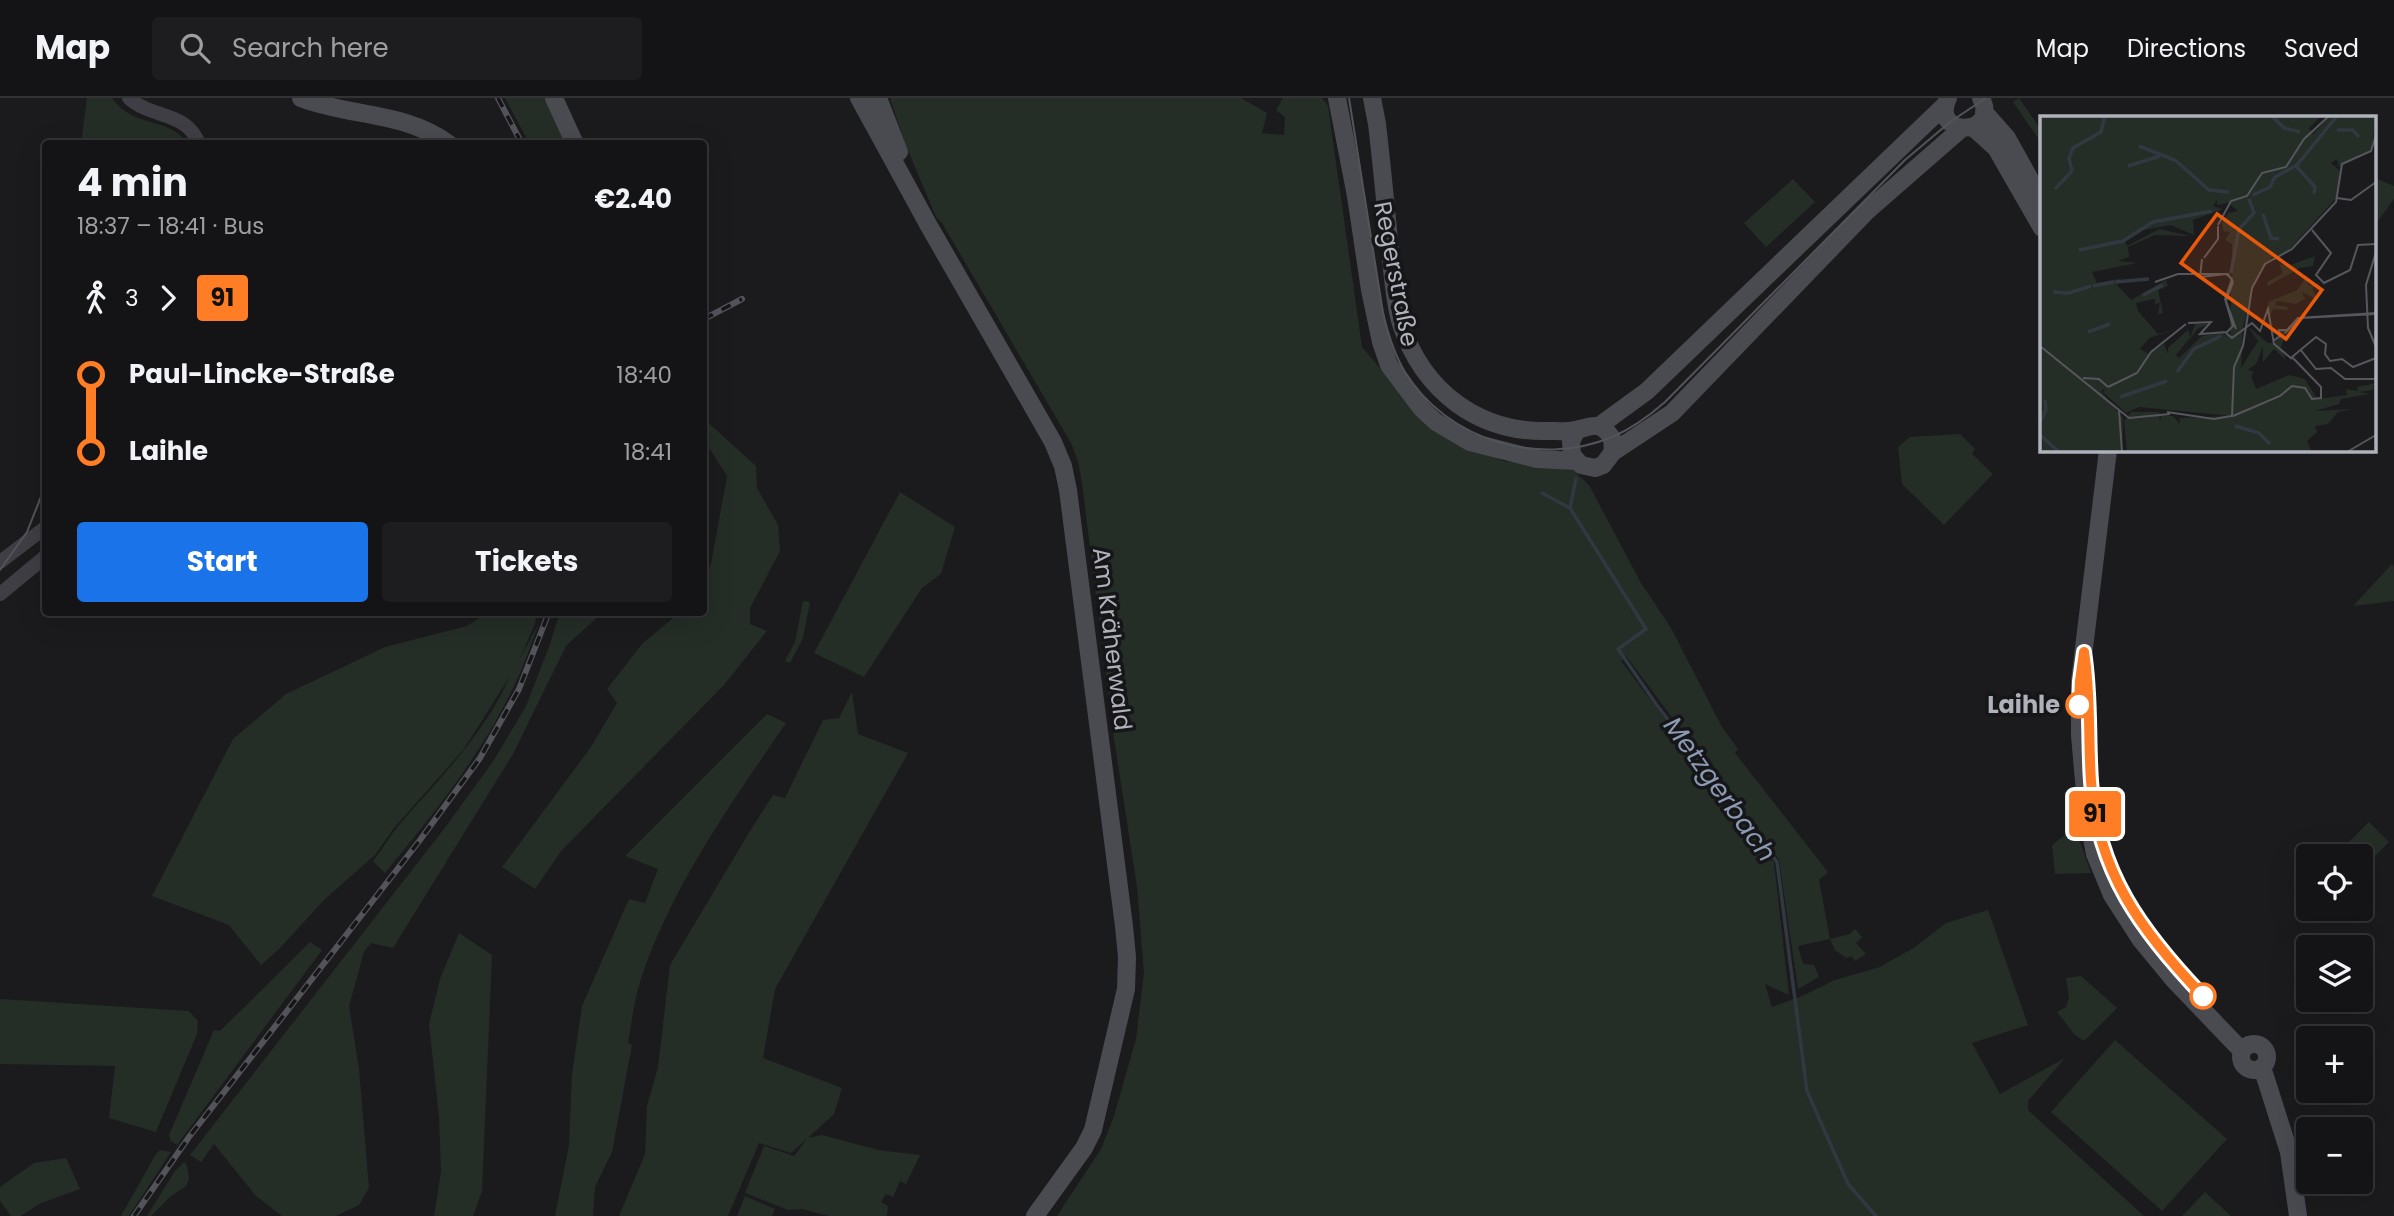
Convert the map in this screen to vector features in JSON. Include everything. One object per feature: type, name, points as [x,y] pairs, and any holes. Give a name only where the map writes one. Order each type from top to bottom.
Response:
[{"type":"main road","points":[[300,98],[328,107],[410,122],[444,140]]},
{"type":"main road","points":[[554,98],[573,140]]},
{"type":"main road","name":"Am Kräherwald","points":[[859,98],[1038,414],[1063,466],[1080,577],[1122,913],[1127,957],[1126,989],[1097,1118],[1084,1148],[1035,1216]]},
{"type":"main road","points":[[868,116],[877,98]]},
{"type":"main road","points":[[877,98],[900,153],[911,192]]},
{"type":"main road","name":"Regerstraße","points":[[1337,98],[1356,196],[1370,290],[1381,342],[1389,365],[1436,422],[1470,442],[1537,459],[1576,461],[1587,468],[1595,468],[1609,459],[1613,452],[1650,429],[1684,402],[1867,211],[1975,116]]},
{"type":"main road","name":"Regerstraße","points":[[1372,98],[1394,285],[1401,324],[1418,362],[1433,384],[1455,404],[1474,416],[1499,426],[1536,432],[1599,426],[1647,391],[1947,101]]},
{"type":"main road","points":[[1947,101],[1946,117],[1950,122],[1975,116],[2007,138],[2040,197]]},
{"type":"main road","points":[[1975,116],[2040,225]]},
{"type":"main road","points":[[1599,426],[1612,438],[1613,452]]},
{"type":"main road","points":[[1576,461],[1570,448],[1577,430]]},
{"type":"main road","points":[[2108,452],[2084,652],[2089,681],[2088,729],[2094,810],[2104,850],[2120,891],[2166,955],[2247,1047],[2260,1045],[2266,1051],[2266,1060],[2256,1068]]},
{"type":"main road","points":[[2256,1068],[2275,1132],[2291,1216]]},
{"type":"main road","points":[[2256,1068],[2289,1152],[2298,1216]]},
{"type":"street","points":[[130,98],[146,110],[186,123],[197,140]]},
{"type":"street","points":[[0,562],[42,530]]},
{"type":"street","points":[[0,594],[42,559]]},
{"type":"shaded area","points":[[87,98],[112,98],[130,114],[171,129],[184,140],[81,140]]},
{"type":"shaded area","points":[[505,98],[546,98],[565,140],[527,140]]},
{"type":"shaded area","points":[[890,98],[1241,98],[1267,113],[1262,133],[1284,135],[1285,117],[1276,110],[1283,98],[1322,98],[1328,106],[1362,347],[1432,429],[1503,461],[1573,470],[1589,485],[1641,583],[1671,628],[1722,727],[1738,749],[1735,753],[1828,872],[1819,880],[1830,939],[1798,946],[1803,964],[1814,965],[1819,977],[1798,989],[1779,860],[1626,656],[1621,661],[1774,863],[1789,995],[1765,984],[1772,1007],[1835,980],[1880,967],[1915,947],[1946,923],[1988,910],[2028,1025],[1972,1043],[2000,1094],[2065,1058],[2028,1101],[2028,1110],[2144,1216],[1057,1216],[1101,1149],[1114,1116],[1136,1039],[1144,973],[1137,887],[1113,732],[1082,483],[1071,443],[936,217],[904,141]]},
{"type":"shaded area","points":[[2019,98],[2040,128],[2040,141],[2013,102]]},
{"type":"shaded area","points":[[2376,178],[2394,186],[2394,199],[2376,224]]},
{"type":"shaded area","points":[[1793,179],[1815,202],[1766,247],[1744,223]]},
{"type":"shaded area","points":[[707,422],[756,466],[757,488],[778,525],[780,551],[750,608],[750,624],[767,631],[724,685],[562,850],[535,889],[502,867],[591,747],[617,703],[607,689],[642,644],[675,616],[707,616],[707,570],[711,564],[727,476],[707,445]]},
{"type":"shaded area","points":[[1960,434],[1975,449],[1972,454],[1993,474],[1944,525],[1902,484],[1898,447],[1910,437]]},
{"type":"shaded area","points":[[900,492],[955,527],[941,574],[922,588],[864,677],[814,653]]},
{"type":"shaded area","points":[[2392,564],[2394,601],[2353,606]]},
{"type":"shaded area","points":[[803,601],[810,602],[803,638],[790,663],[785,661],[795,642]]},
{"type":"shaded area","points":[[483,616],[536,616],[519,660],[539,623],[525,661],[493,727],[442,802],[385,873],[373,861],[398,826],[445,773],[474,737],[510,676],[464,749],[394,828],[375,855],[325,899],[261,965],[229,925],[152,896],[233,739],[286,694],[385,647],[467,626]]},
{"type":"shaded area","points":[[559,616],[599,616],[566,646],[513,754],[393,948],[371,943],[364,952],[349,1006],[359,1069],[369,1188],[359,1205],[336,1216],[282,1216],[256,1196],[214,1144],[201,1162],[190,1155],[447,825],[494,760],[526,706]]},
{"type":"shaded area","points":[[852,692],[858,734],[908,753],[775,989],[763,1058],[842,1088],[834,1114],[808,1138],[822,1135],[878,1150],[920,1155],[906,1184],[900,1181],[893,1197],[886,1194],[881,1202],[888,1206],[887,1216],[829,1216],[802,1209],[788,1210],[745,1193],[764,1146],[794,1156],[807,1139],[791,1153],[759,1143],[728,1216],[619,1216],[645,1154],[647,1106],[658,1067],[670,965],[773,795],[785,798],[823,720],[839,718]]},
{"type":"shaded area","points":[[767,714],[786,723],[704,846],[669,911],[641,979],[633,1011],[628,1043],[632,1045],[612,1152],[595,1187],[593,1216],[555,1216],[569,1145],[572,1074],[582,1006],[629,899],[645,903],[658,869],[625,856]]},
{"type":"shaded area","points":[[2369,822],[2389,842],[2373,858],[2373,844],[2347,844]]},
{"type":"shaded area","points":[[2073,829],[2091,873],[2055,874],[2052,845]]},
{"type":"shaded area","points":[[1855,929],[1862,937],[1856,943],[1866,954],[1855,961],[1851,956],[1846,958],[1835,950],[1830,939],[1850,934]]},
{"type":"shaded area","points":[[459,933],[492,955],[482,1191],[473,1216],[434,1216],[441,1172],[439,1117],[429,1024],[440,979]]},
{"type":"shaded area","points":[[310,942],[322,950],[177,1145],[171,1141],[169,1135],[214,1030],[220,1031]]},
{"type":"shaded area","points":[[2081,976],[2117,1008],[2084,1041],[2074,1034],[2057,1012],[2066,1007],[2069,998],[2066,978]]},
{"type":"shaded area","points":[[0,999],[189,1011],[198,1021],[197,1034],[156,1132],[109,1118],[115,1066],[0,1064]]},
{"type":"shaded area","points":[[2115,1040],[2227,1139],[2162,1211],[2051,1112]]},
{"type":"shaded area","points":[[160,1150],[171,1152],[129,1216],[121,1216],[156,1154]]},
{"type":"shaded area","points":[[66,1158],[80,1189],[39,1204],[21,1216],[11,1216],[0,1201],[0,1187],[34,1163]]},
{"type":"shaded area","points":[[184,1162],[189,1179],[186,1186],[171,1196],[151,1216],[147,1216],[175,1171]]},
{"type":"shaded area","points":[[2205,1192],[2231,1216],[2182,1216]]},
{"type":"shaded area","points":[[745,1196],[775,1209],[772,1216],[737,1216]]},
{"type":"waterway","points":[[1570,508],[1576,479]]},
{"type":"waterway","name":"Metzgerbach","points":[[1542,493],[1570,508],[1646,629],[1618,649],[1656,704],[1777,862],[1807,1091],[1848,1184],[1876,1216]]},
{"type":"tram line","points":[[1349,98],[1383,313],[1392,344],[1405,372],[1423,396],[1469,431],[1496,442],[1525,448],[1554,449],[1584,446],[1612,437],[1659,407],[1905,160],[1950,122],[1986,98]]},
{"type":"tram line","points":[[0,570],[27,532],[42,494]]},
{"type":"railway","points":[[498,98],[520,140]]},
{"type":"railway","points":[[707,317],[742,299]]},
{"type":"railway","points":[[134,1216],[189,1137],[420,840],[480,758],[519,689],[547,616]]},
{"type":"bus line","name":"91","points":[[2079,705],[2084,652],[2089,681],[2091,785],[2104,850],[2120,891],[2145,928],[2203,996]]},
{"type":"place","name":"Laihle","points":[[2079,705]]}]
